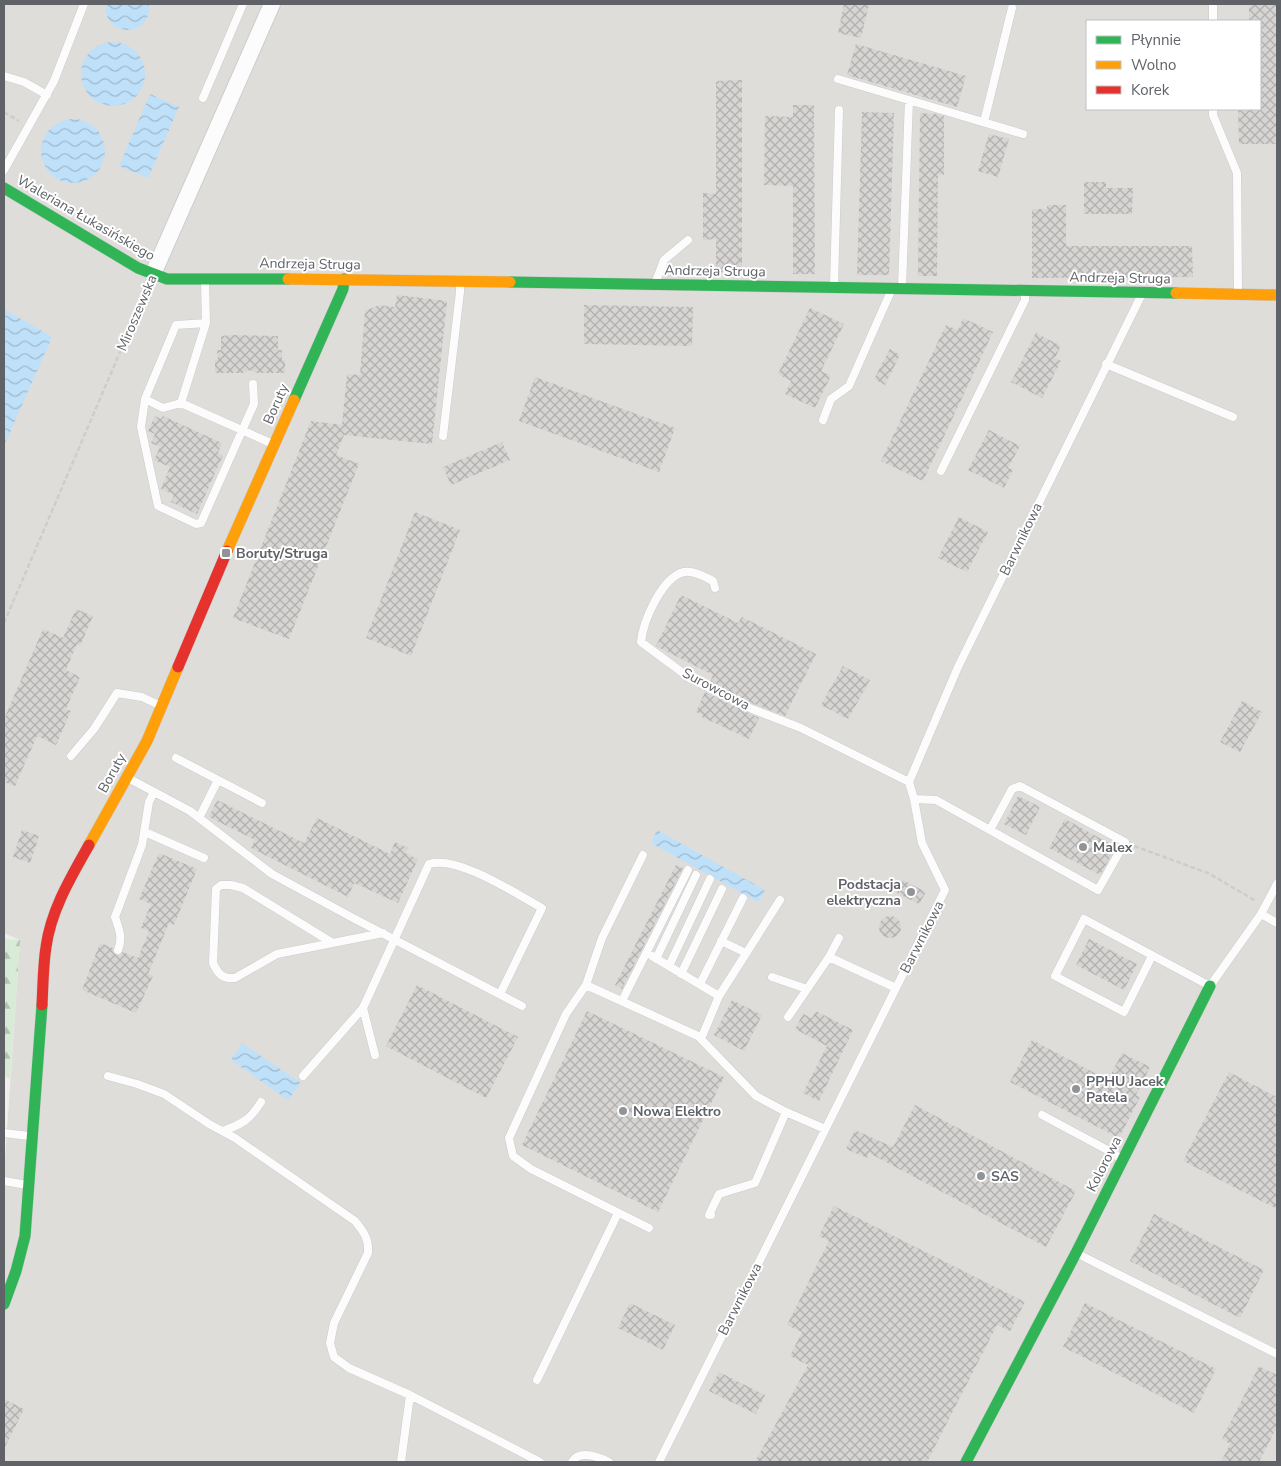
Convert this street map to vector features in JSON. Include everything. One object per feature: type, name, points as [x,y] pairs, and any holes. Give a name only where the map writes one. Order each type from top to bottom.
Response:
[{"type":"street","name":"Miroszewska","points":[[153,274],[272,4]]},
{"type":"street","name":"Waleriana Łukasińskiego","points":[[4,188],[138,268],[153,274]]},
{"type":"street","name":"Andrzeja Struga","points":[[153,274],[167,279],[344,279],[834,289],[1277,295]]},
{"type":"street","name":"Boruty","points":[[4,1304],[21,1258],[25,1236],[46,946],[54,914],[67,884],[147,741],[226,552],[343,289],[344,279]]},
{"type":"street","name":"Kolorowa","points":[[966,1462],[1076,1252],[1210,986]]},
{"type":"lane","points":[[4,170],[54,81],[84,4]]},
{"type":"lane","points":[[203,98],[243,4]]},
{"type":"lane","points":[[1213,4],[1213,20]]},
{"type":"lane","points":[[984,122],[1012,8]]},
{"type":"lane","points":[[4,76],[24,82],[47,95]]},
{"type":"lane","points":[[838,78],[1023,134]]},
{"type":"lane","points":[[823,420],[831,399],[849,386],[897,290],[909,100]]},
{"type":"lane","points":[[834,289],[839,110]]},
{"type":"lane","points":[[1213,110],[1213,115],[1237,173],[1238,295]]},
{"type":"lane","points":[[654,285],[664,260],[688,240]]},
{"type":"lane","points":[[181,403],[206,323],[205,279]]},
{"type":"lane","points":[[443,436],[460,292],[459,282]]},
{"type":"lane","points":[[941,471],[1025,300],[1025,292]]},
{"type":"lane","name":"Barwnikowa","points":[[658,1462],[945,890],[922,843],[909,782],[958,667],[1142,294]]},
{"type":"lane","points":[[206,323],[176,325],[144,399],[141,427],[158,506],[196,524],[201,523],[254,404],[254,384]]},
{"type":"lane","points":[[1106,364],[1233,416]]},
{"type":"lane","points":[[144,399],[163,408],[181,403],[275,445]]},
{"type":"lane","name":"Surowcowa","points":[[715,588],[713,581],[700,574],[685,571],[672,577],[648,612],[642,630],[641,642],[691,679],[752,709],[801,728],[909,782]]},
{"type":"lane","points":[[71,756],[94,729],[117,693],[142,698],[161,705]]},
{"type":"lane","points":[[176,758],[262,803]]},
{"type":"lane","points":[[126,778],[190,811],[272,874],[522,1006]]},
{"type":"lane","points":[[199,818],[218,780]]},
{"type":"lane","points":[[914,799],[936,800],[990,830],[1098,890],[1126,842],[1020,786],[1012,788],[990,830]]},
{"type":"lane","points":[[118,950],[121,944],[120,932],[115,917],[142,846],[148,802],[154,792]]},
{"type":"lane","points":[[145,832],[204,858]]},
{"type":"lane","points":[[643,855],[602,938],[586,985],[566,1014],[509,1138],[513,1156],[531,1169],[649,1228]]},
{"type":"lane","points":[[303,1076],[363,1008],[429,864],[436,861],[471,870],[542,908],[500,994]]},
{"type":"lane","points":[[622,1001],[688,870]]},
{"type":"lane","points":[[656,959],[696,875]]},
{"type":"lane","points":[[669,966],[710,879]]},
{"type":"lane","name":"Kolorowa","points":[[1210,986],[1263,912],[1277,884]]},
{"type":"lane","points":[[332,942],[243,888],[221,885],[216,889],[213,963],[217,972],[222,977],[235,978],[277,954],[383,933]]},
{"type":"lane","points":[[681,974],[722,889]]},
{"type":"lane","points":[[700,984],[743,898]]},
{"type":"lane","points":[[701,1039],[719,996],[780,900]]},
{"type":"lane","points":[[682,904],[710,914]]},
{"type":"lane","points":[[1263,912],[1277,923]]},
{"type":"lane","points":[[1152,956],[1124,1012],[1055,976],[1084,918],[1210,986]]},
{"type":"lane","points":[[684,935],[697,942]]},
{"type":"lane","points":[[788,1018],[829,957],[838,938]]},
{"type":"lane","points":[[721,941],[746,953]]},
{"type":"lane","points":[[646,953],[719,996]]},
{"type":"lane","points":[[829,957],[896,988]]},
{"type":"lane","points":[[772,977],[807,989]]},
{"type":"lane","points":[[586,985],[698,1036],[756,1096],[825,1129]]},
{"type":"lane","points":[[363,1008],[375,1055]]},
{"type":"lane","points":[[108,1076],[164,1094],[235,1138],[356,1221],[366,1233],[369,1244],[368,1253],[334,1323],[330,1343],[334,1357],[349,1368],[410,1395],[540,1462]]},
{"type":"lane","points":[[222,1131],[240,1125],[249,1119],[261,1102]]},
{"type":"lane","points":[[711,1215],[709,1214],[719,1194],[755,1183],[786,1112]]},
{"type":"lane","points":[[1042,1115],[1123,1160]]},
{"type":"lane","points":[[4,1133],[32,1136]]},
{"type":"lane","points":[[4,1181],[28,1186]]},
{"type":"lane","points":[[537,1380],[618,1212]]},
{"type":"lane","points":[[1076,1252],[1277,1354]]},
{"type":"lane","points":[[401,1462],[410,1395]]},
{"type":"lane","points":[[572,1462],[574,1458],[581,1455],[591,1455],[609,1462]]},
{"type":"path","points":[[4,112],[28,127]]},
{"type":"path","name":"Miroszewska","points":[[4,623],[153,274]]},
{"type":"path","points":[[1126,842],[1140,849],[1208,873],[1253,899],[1263,912]]},
{"type":"shaded area","points":[[4,4],[1277,4],[1277,1462],[4,1462],[4,1175],[20,940],[4,933]]},
{"type":"green space","points":[[4,939],[20,940],[10,1079],[4,1075]]},
{"type":"water","points":[[106,4],[149,4],[148,15],[143,24],[136,28],[127,30],[119,28],[111,23],[107,15]]},
{"type":"water","points":[[113,42],[131,47],[136,51],[140,56],[145,74],[140,92],[136,97],[131,101],[113,106],[95,101],[90,97],[86,92],[81,74],[86,56],[90,51],[95,47]]},
{"type":"water","points":[[150,94],[179,107],[148,178],[119,166]]},
{"type":"water","points":[[73,119],[85,121],[96,128],[103,139],[105,151],[103,163],[96,174],[85,181],[73,183],[61,181],[50,174],[43,163],[41,151],[43,139],[50,128],[61,121]]},
{"type":"water","points":[[4,309],[52,337],[4,446]]},
{"type":"water","points":[[657,830],[765,890],[758,902],[651,843]]},
{"type":"water","points":[[242,1043],[301,1083],[288,1100],[231,1060]]},
{"type":"building","points":[[844,4],[869,4],[861,38],[838,33]]},
{"type":"building","points":[[1249,4],[1277,4],[1277,144],[1239,144],[1238,110],[1261,110],[1261,20],[1249,20]]},
{"type":"building","points":[[856,44],[966,76],[957,107],[847,75]]},
{"type":"building","points":[[742,80],[742,273],[716,272],[716,239],[703,240],[703,193],[716,194],[716,81]]},
{"type":"building","points":[[793,105],[814,105],[815,274],[793,274],[793,186],[764,185],[765,116],[793,117]]},
{"type":"building","points":[[862,112],[894,113],[889,275],[857,275]]},
{"type":"building","points":[[920,113],[944,116],[944,175],[938,175],[937,276],[918,276]]},
{"type":"building","points":[[989,134],[1009,139],[998,177],[978,171]]},
{"type":"building","points":[[1084,182],[1106,182],[1106,188],[1133,188],[1132,214],[1084,214]]},
{"type":"building","points":[[1047,205],[1066,205],[1066,246],[1192,246],[1193,277],[1032,278],[1032,209],[1047,209]]},
{"type":"building","points":[[397,295],[447,301],[432,444],[344,435],[336,455],[359,464],[289,639],[233,618],[311,421],[342,425],[347,374],[360,375],[365,311],[379,305],[395,307]]},
{"type":"building","points":[[584,305],[693,307],[692,346],[584,344]]},
{"type":"building","points":[[810,308],[844,324],[821,371],[831,376],[815,408],[785,394],[791,381],[778,374]]},
{"type":"building","points":[[963,318],[993,332],[923,481],[881,461],[946,325],[958,330]]},
{"type":"building","points":[[1036,333],[1061,346],[1055,358],[1061,361],[1042,398],[1011,382]]},
{"type":"building","points":[[221,336],[278,336],[278,350],[282,350],[282,360],[285,360],[285,373],[257,373],[250,370],[243,373],[215,373],[215,360],[218,360],[217,350],[221,350]]},
{"type":"building","points":[[890,349],[900,355],[885,385],[874,379]]},
{"type":"building","points":[[535,377],[675,428],[659,472],[519,421]]},
{"type":"building","points":[[155,416],[161,419],[163,416],[222,443],[218,453],[223,455],[197,514],[171,502],[174,495],[161,489],[170,467],[154,460],[160,447],[151,443],[155,434],[148,431]]},
{"type":"building","points":[[989,430],[1020,446],[1008,468],[1013,470],[1004,488],[968,470]]},
{"type":"building","points":[[502,442],[510,460],[451,485],[443,467]]},
{"type":"building","points":[[415,512],[460,530],[411,656],[366,638]]},
{"type":"building","points":[[959,517],[988,532],[967,572],[938,558]]},
{"type":"building","points":[[681,595],[738,623],[742,617],[816,654],[785,716],[754,704],[710,682],[713,675],[656,646]]},
{"type":"building","points":[[76,609],[93,616],[80,646],[77,644],[66,670],[80,677],[66,709],[71,711],[56,745],[37,736],[15,786],[4,782],[4,719],[43,629],[63,638]]},
{"type":"building","points":[[843,666],[870,680],[848,719],[821,705]]},
{"type":"building","points":[[705,692],[759,718],[749,739],[702,717],[703,715],[696,712]]},
{"type":"building","points":[[1242,701],[1262,712],[1240,752],[1220,742]]},
{"type":"building","points":[[1018,796],[1040,807],[1026,835],[1004,824]]},
{"type":"building","points":[[217,800],[304,843],[317,818],[390,854],[395,842],[408,848],[405,853],[418,859],[398,903],[354,883],[348,897],[251,848],[255,840],[209,817]]},
{"type":"building","name":"Malex","points":[[1065,819],[1116,847],[1100,875],[1049,848]]},
{"type":"building","points":[[22,830],[39,836],[30,863],[13,857]]},
{"type":"building","points":[[159,853],[197,869],[174,925],[169,923],[148,974],[153,976],[136,1013],[82,990],[100,943],[113,948],[113,952],[116,955],[120,955],[123,952],[138,958],[149,931],[141,928],[151,904],[139,899]]},
{"type":"building","points":[[676,865],[683,868],[622,989],[615,985]]},
{"type":"building","name":"Podstacja elektryczna","points":[[903,880],[926,892],[919,904],[897,893]]},
{"type":"building","points":[[890,916],[898,919],[901,927],[898,935],[890,938],[882,935],[879,927],[882,919]]},
{"type":"building","points":[[1089,939],[1137,964],[1124,990],[1076,965]]},
{"type":"building","points":[[417,985],[518,1037],[486,1098],[386,1046]]},
{"type":"building","points":[[732,1000],[762,1015],[744,1051],[714,1035]]},
{"type":"building","name":"Nowa Elektro","points":[[587,1011],[724,1077],[658,1212],[522,1145]]},
{"type":"building","points":[[816,1011],[853,1030],[819,1101],[803,1093],[827,1046],[795,1029],[803,1014],[812,1018]]},
{"type":"building","name":"PPHU Jacek Patela","points":[[1032,1040],[1108,1080],[1122,1053],[1150,1067],[1136,1095],[1140,1097],[1119,1138],[1010,1082]]},
{"type":"building","points":[[1229,1072],[1277,1097],[1277,1209],[1183,1161]]},
{"type":"building","name":"SAS","points":[[915,1105],[1076,1191],[1046,1247],[869,1153],[867,1158],[846,1149],[855,1130],[893,1147]]},
{"type":"building","points":[[834,1206],[1025,1302],[1010,1331],[997,1325],[927,1462],[891,1462],[884,1458],[881,1462],[755,1462],[808,1365],[790,1356],[802,1332],[787,1325],[829,1241],[819,1236]]},
{"type":"building","points":[[1154,1214],[1264,1270],[1240,1318],[1130,1261]]},
{"type":"building","points":[[630,1303],[675,1325],[663,1350],[618,1328]]},
{"type":"building","points":[[1085,1303],[1216,1369],[1194,1413],[1063,1347]]},
{"type":"building","points":[[1259,1366],[1277,1375],[1277,1427],[1259,1462],[1221,1462],[1230,1444],[1222,1439]]},
{"type":"building","points":[[719,1372],[765,1395],[756,1414],[709,1391]]},
{"type":"building","points":[[4,1399],[24,1409],[4,1449]]},
{"type":"traffic: fast","points":[[4,188],[138,268],[167,279],[288,279]]},
{"type":"traffic: fast","points":[[294,400],[343,289],[344,279]]},
{"type":"traffic: fast","points":[[510,282],[1176,293]]},
{"type":"traffic: fast","points":[[966,1462],[1076,1253],[1210,986]]},
{"type":"traffic: fast","points":[[4,1304],[16,1271],[25,1236],[42,1005]]},
{"type":"traffic: slow","points":[[288,279],[510,282]]},
{"type":"traffic: slow","points":[[1176,293],[1277,295]]},
{"type":"traffic: slow","points":[[227,551],[294,400]]},
{"type":"traffic: slow","points":[[89,845],[147,741],[178,667]]},
{"type":"traffic: jam","points":[[178,667],[227,551]]},
{"type":"traffic: jam","points":[[42,1005],[45,954],[52,920],[75,869],[89,845]]},
{"type":"place","name":"Boruty/Struga","points":[[226,553]]},
{"type":"place","name":"Malex","points":[[1083,847]]},
{"type":"place","name":"Podstacja elektryczna","points":[[911,892]]},
{"type":"place","name":"PPHU Jacek Patela","points":[[1076,1089]]},
{"type":"place","name":"Nowa Elektro","points":[[623,1111]]},
{"type":"place","name":"SAS","points":[[981,1176]]}]
